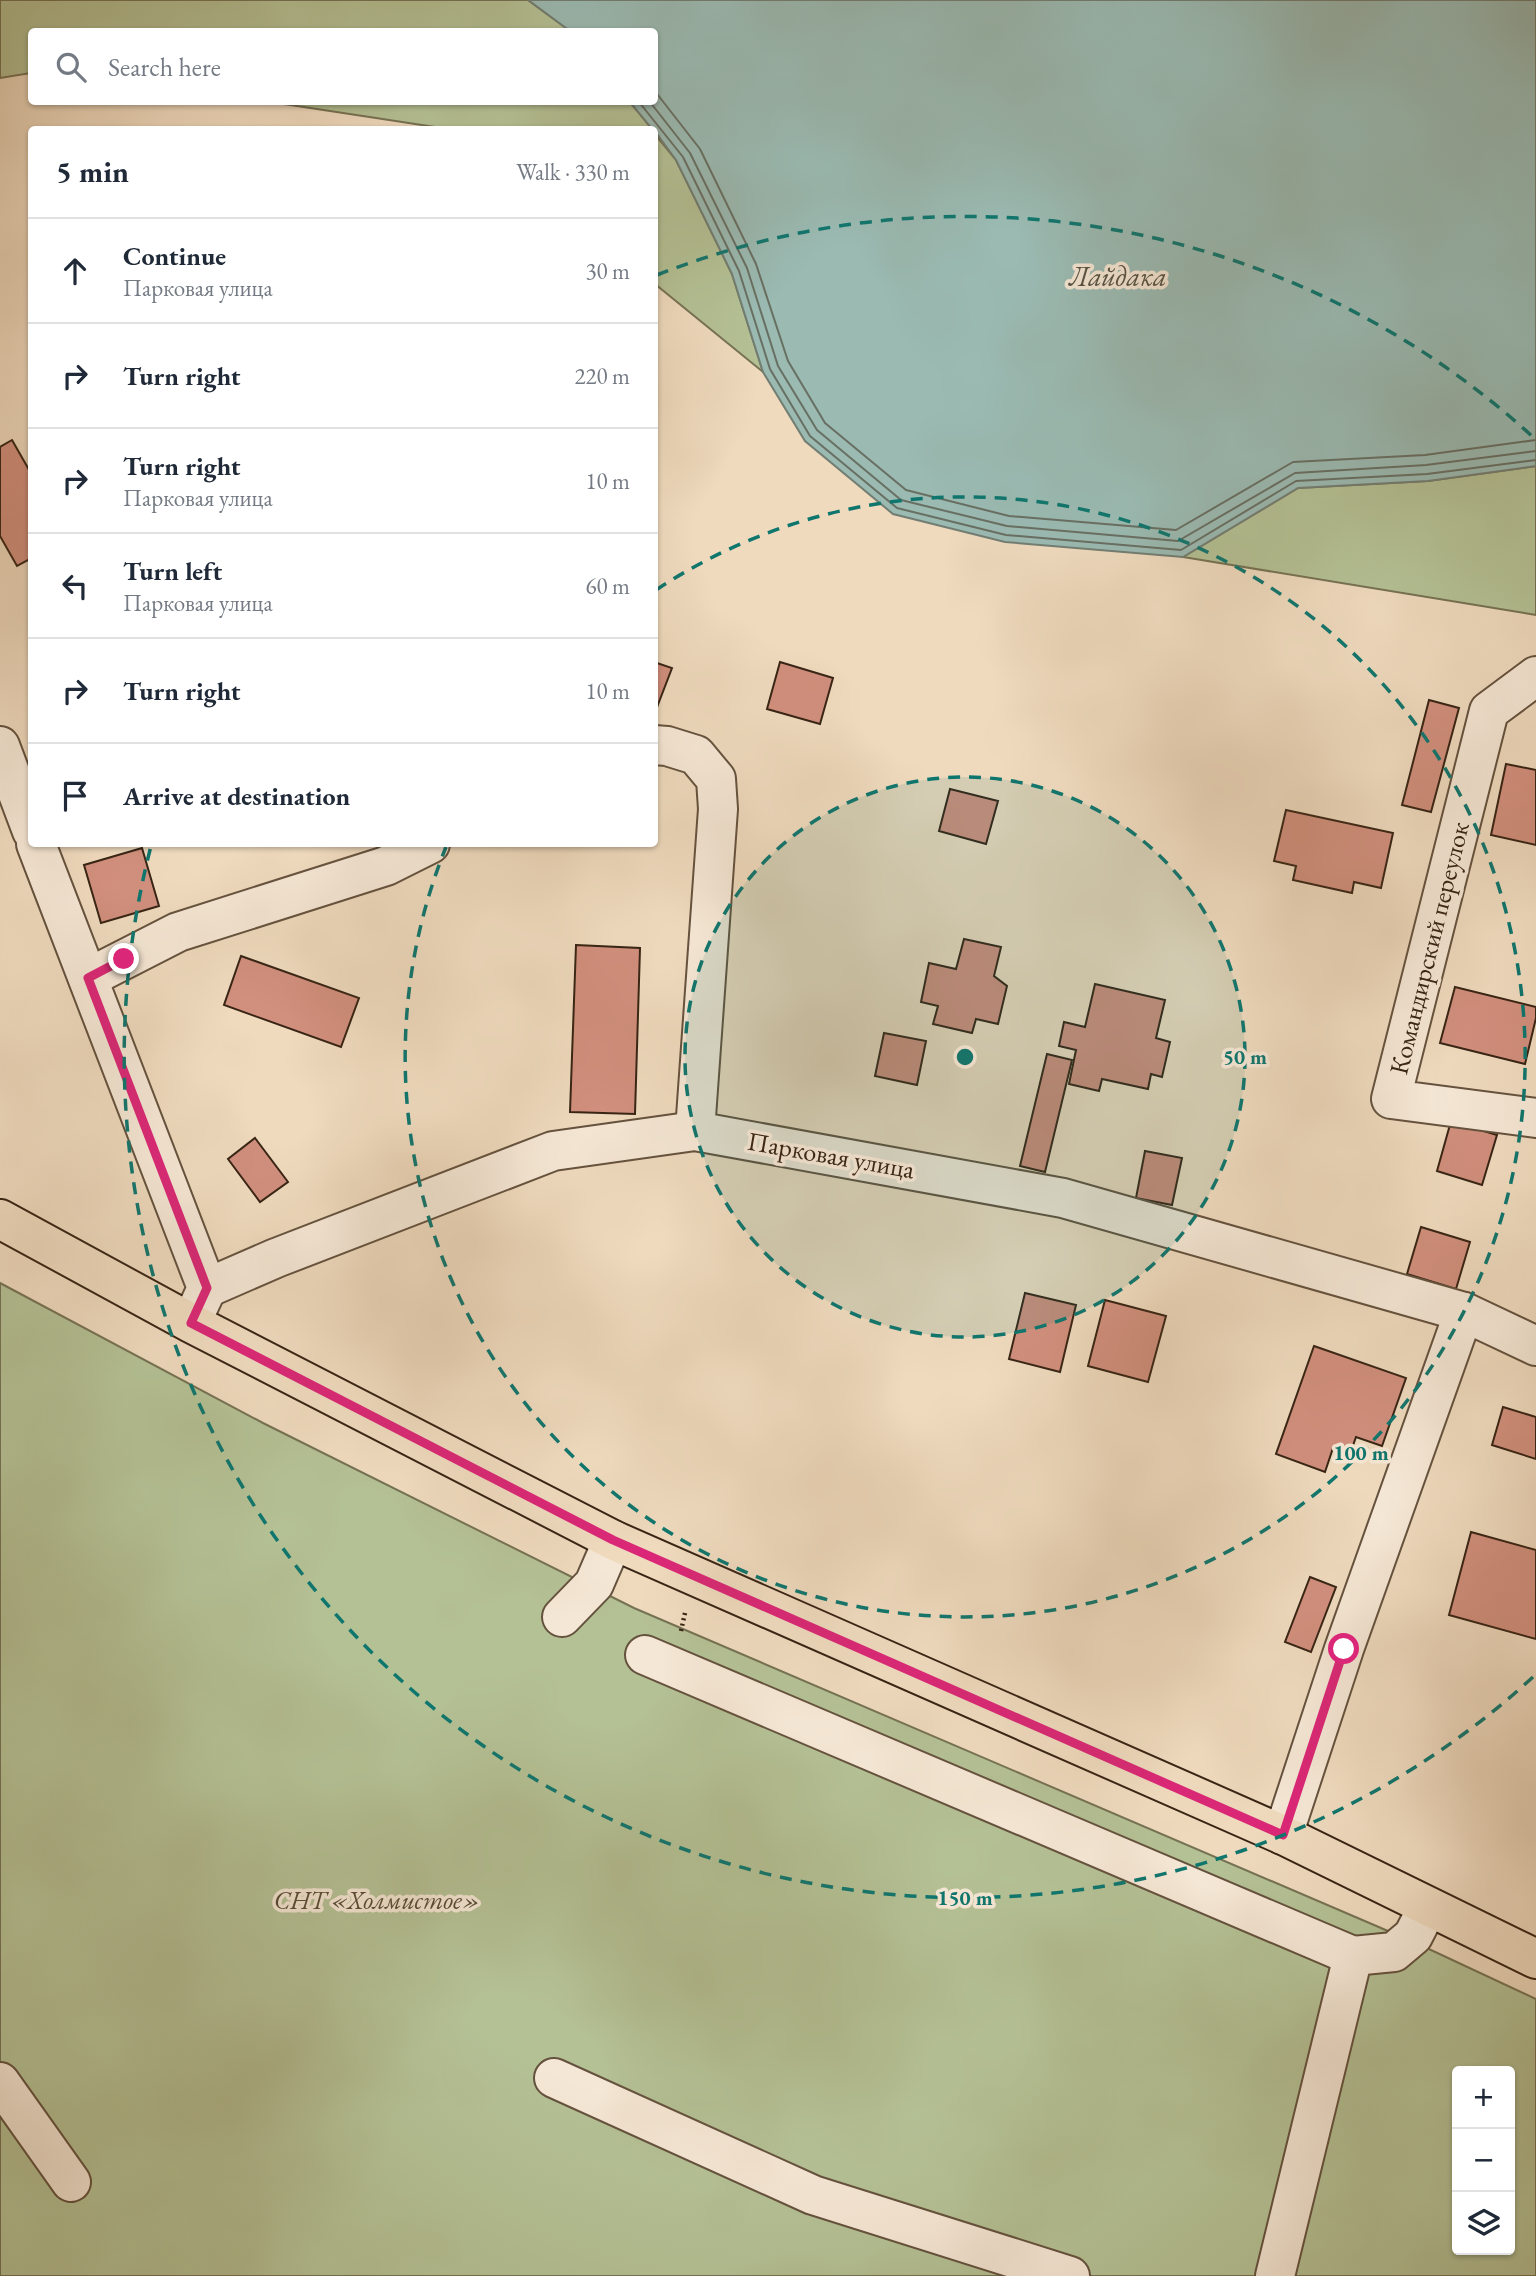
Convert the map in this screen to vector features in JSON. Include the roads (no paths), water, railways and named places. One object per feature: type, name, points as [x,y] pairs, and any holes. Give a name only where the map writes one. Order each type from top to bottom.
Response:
[{"type":"main road","points":[[0,1219],[191,1323],[613,1540],[1283,1835],[1536,1959]]},
{"type":"street","name":"Командирский переулок","points":[[1536,676],[1489,711],[1391,1099],[1536,1118]]},
{"type":"street","points":[[658,745],[696,755],[716,779],[718,808],[695,1131]]},
{"type":"street","points":[[0,746],[28,820]]},
{"type":"street","points":[[37,847],[207,1288],[191,1323]]},
{"type":"street","points":[[88,978],[178,932],[386,866],[424,847]]},
{"type":"street","name":"Парковая улица","points":[[207,1288],[276,1258],[553,1151],[695,1131],[1063,1198],[1464,1312],[1536,1346]]},
{"type":"street","points":[[1283,1835],[1344,1649],[1464,1312]]},
{"type":"street","points":[[562,1618],[594,1584],[613,1540]]},
{"type":"street","points":[[659,1661],[1353,1956],[1394,1952],[1413,1936],[1428,1906]]},
{"type":"street","points":[[1275,2276],[1353,1956]]},
{"type":"street","points":[[554,2078],[813,2196],[1070,2276]]},
{"type":"street","points":[[0,2082],[71,2182]]},
{"type":"water","name":"Лайдака","points":[[528,0],[1536,0],[1536,466],[1428,481],[1298,488],[1183,557],[1005,542],[893,514],[805,441],[763,372],[732,274],[676,160],[658,135],[658,126],[650,126],[632,105],[658,105],[658,28],[566,28]]},
{"type":"park label","name":"СНТ «Холмистое»","points":[[377,1900]]}]
